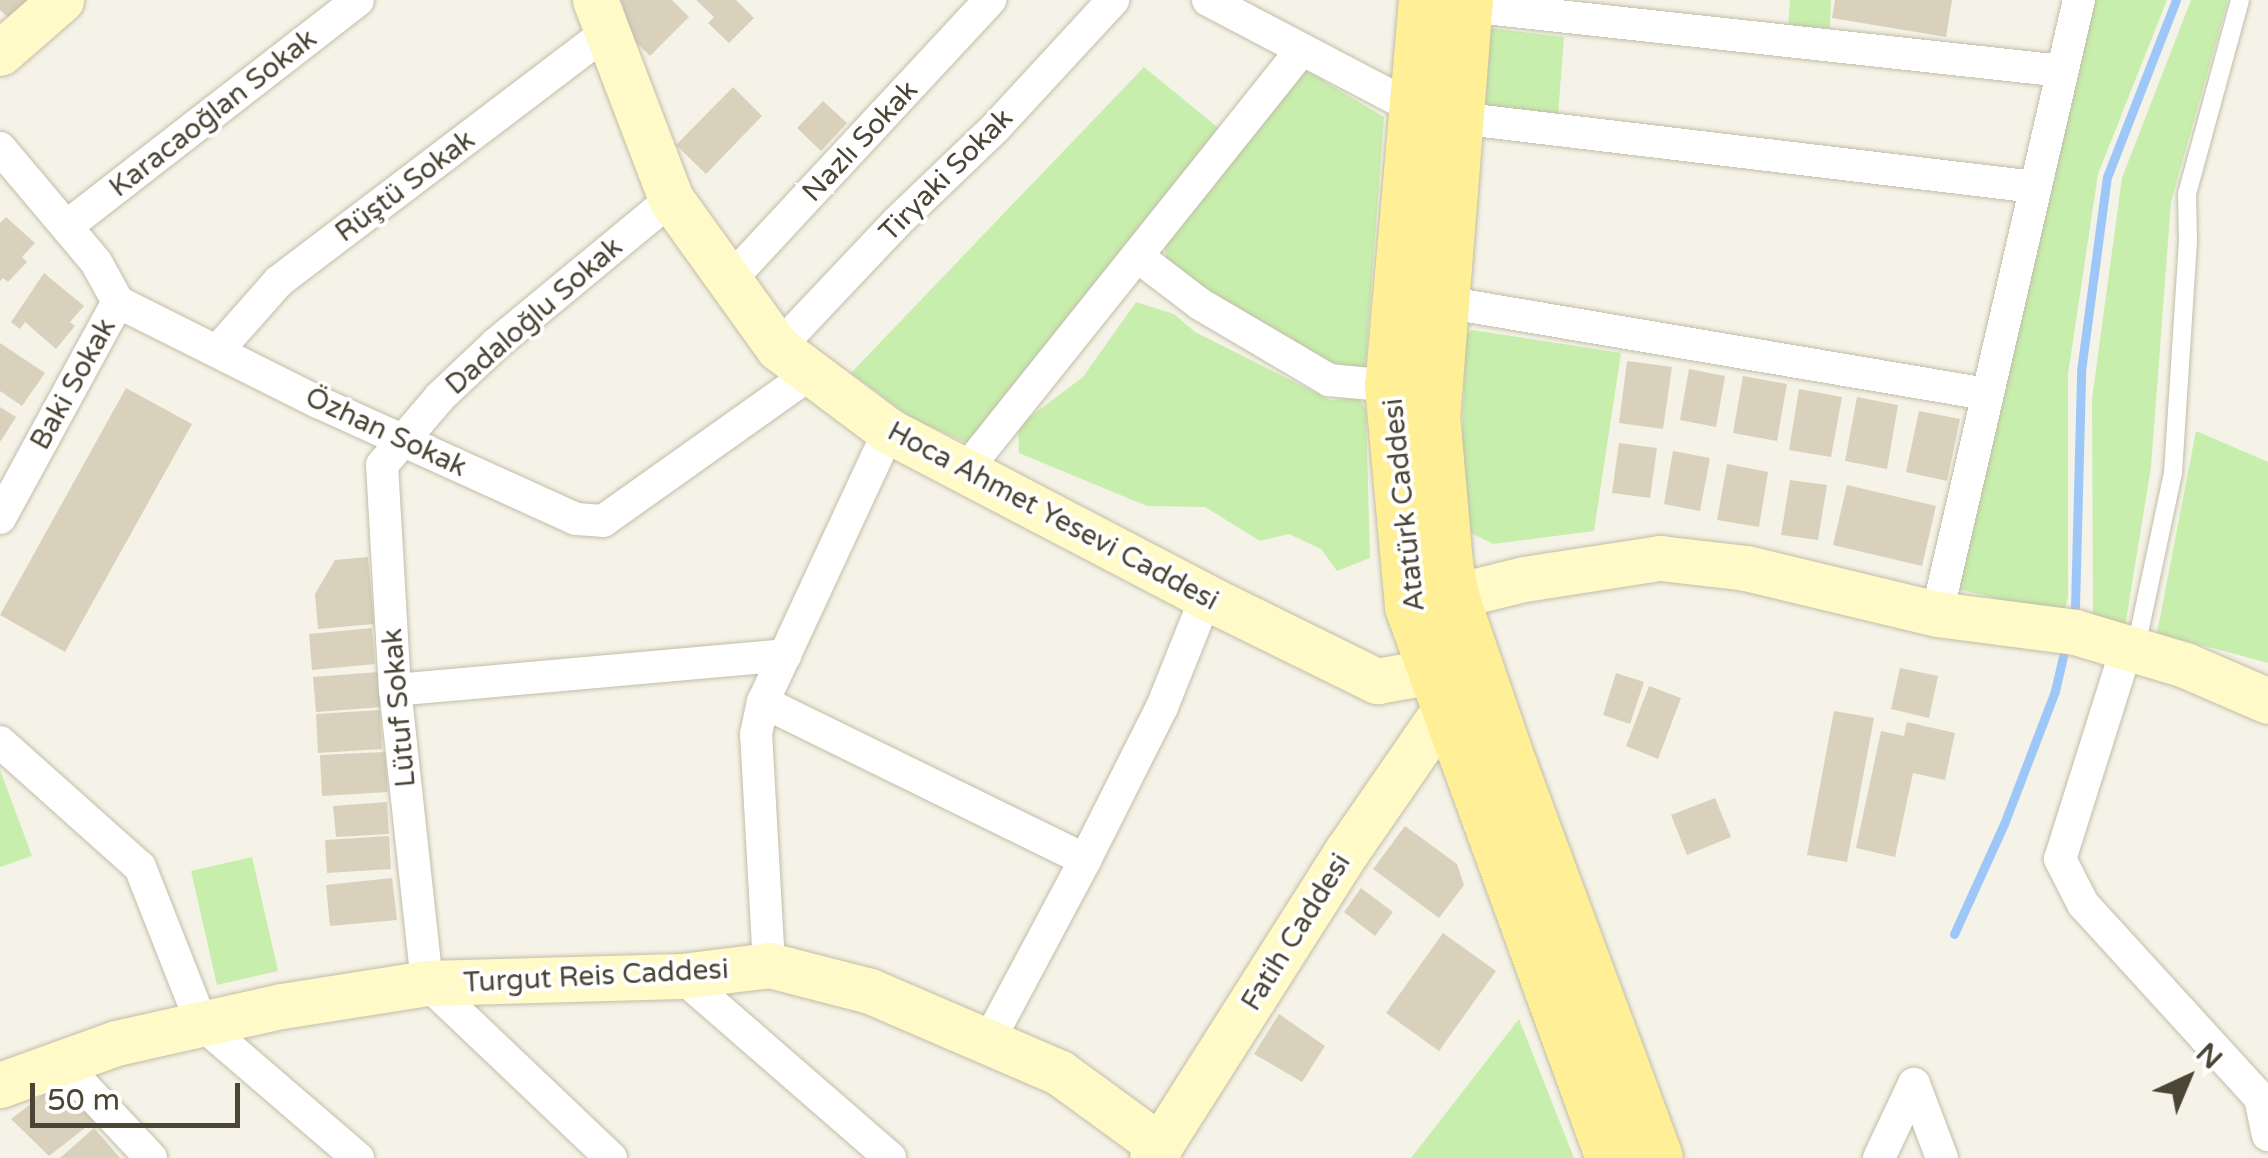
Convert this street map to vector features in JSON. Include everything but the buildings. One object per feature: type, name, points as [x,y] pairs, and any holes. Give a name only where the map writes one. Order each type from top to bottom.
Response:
[{"type":"main road","name":"Atatürk Caddesi","points":[[1453,2],[1391,386],[1432,602],[1439,690],[1612,1158]]},
{"type":"main road","points":[[1437,114],[1444,302],[1434,415],[1432,602],[1657,1158]]},
{"type":"street","points":[[0,53],[62,0]]},
{"type":"street","name":"Karacaoğlan Sokak","points":[[67,226],[358,0]]},
{"type":"street","name":"Nazlı Sokak","points":[[729,281],[990,0]]},
{"type":"street","name":"Tiryaki Sokak","points":[[794,361],[897,222],[996,127],[1113,0]]},
{"type":"street","points":[[1208,0],[1300,52],[1437,114],[2035,188]]},
{"type":"street","points":[[1937,614],[2078,0]]},
{"type":"street","points":[[1453,2],[1589,10],[2062,71]]},
{"type":"street","name":"Hoca Ahmet Yesevi Caddesi","points":[[600,17],[671,199],[729,281],[794,361],[888,431],[1206,596],[1377,681],[1439,690]]},
{"type":"street","name":"Rüştü Sokak","points":[[218,350],[280,281],[600,17]]},
{"type":"street","points":[[965,471],[1300,52]]},
{"type":"street","points":[[0,148],[96,262],[118,302]]},
{"type":"street","name":"Dadaloğlu Sokak","points":[[404,440],[440,397],[496,344],[671,199]]},
{"type":"street","points":[[1137,256],[1200,304],[1329,380],[1391,386]]},
{"type":"street","name":"Özhan Sokak","points":[[118,302],[576,519],[604,522],[794,361]]},
{"type":"street","name":"Baki Sokak","points":[[0,518],[118,302]]},
{"type":"street","points":[[1444,302],[1986,394]]},
{"type":"street","points":[[770,964],[756,734],[763,702],[888,431]]},
{"type":"street","name":"Lütuf Sokak","points":[[404,440],[382,465],[395,690],[427,984]]},
{"type":"street","points":[[1432,602],[1524,579],[1660,558],[1746,568],[1937,614],[2075,632],[2136,648],[2268,701]]},
{"type":"street","points":[[988,1042],[1162,707],[1206,596]]},
{"type":"street","points":[[2136,648],[2126,650],[2060,859],[2083,904],[2264,1096],[2268,1134]]},
{"type":"street","points":[[395,690],[785,655]]},
{"type":"street","name":"Fatih Caddesi","points":[[1156,1152],[1347,851],[1439,690]]},
{"type":"street","points":[[763,702],[1085,860]]},
{"type":"street","points":[[0,742],[140,867],[202,1024],[358,1158]]},
{"type":"street","name":"Turgut Reis Caddesi","points":[[0,1084],[60,1061],[282,1006],[427,984],[681,976],[770,964],[870,991],[1060,1073],[1156,1152]]},
{"type":"street","points":[[681,976],[890,1158]]},
{"type":"street","points":[[427,984],[611,1158]]},
{"type":"street","points":[[60,1061],[152,1158]]},
{"type":"street","points":[[1878,1158],[1914,1084],[1942,1158]]},
{"type":"lane","points":[[2136,648],[2174,473],[2188,242],[2187,194],[2240,0]]},
{"type":"green space","points":[[1790,0],[1831,0],[1830,31],[1788,27]]},
{"type":"green space","points":[[2094,0],[2167,0],[2098,174],[2068,374],[2068,597],[2063,615],[1958,589]]},
{"type":"green space","points":[[2191,0],[2228,0],[2171,202],[2151,467],[2125,627],[2093,619],[2092,399],[2122,178]]},
{"type":"green space","points":[[1488,28],[1564,37],[1558,115],[1479,107]]},
{"type":"green space","points":[[1144,67],[1222,131],[971,445],[912,418],[851,373]]},
{"type":"green space","points":[[1302,68],[1384,117],[1365,370],[1334,370],[1167,267],[1165,247]]},
{"type":"green space","points":[[1136,302],[1174,314],[1195,332],[1330,400],[1359,398],[1366,410],[1370,558],[1337,571],[1321,549],[1289,534],[1260,541],[1205,507],[1147,506],[1019,453],[1018,426],[1083,377]]},
{"type":"green space","points":[[1472,330],[1621,353],[1594,531],[1493,544],[1471,533],[1462,442],[1466,335]]},
{"type":"green space","points":[[2196,431],[2268,462],[2268,663],[2157,633]]},
{"type":"green space","points":[[0,770],[32,856],[0,867]]},
{"type":"green space","points":[[252,857],[278,971],[217,985],[191,871]]},
{"type":"green space","points":[[1519,1019],[1574,1158],[1411,1158]]},
{"type":"waterway","points":[[2075,607],[2081,371],[2107,177],[2176,0]]},
{"type":"waterway","points":[[1954,934],[2004,824],[2055,691],[2063,656]]}]
